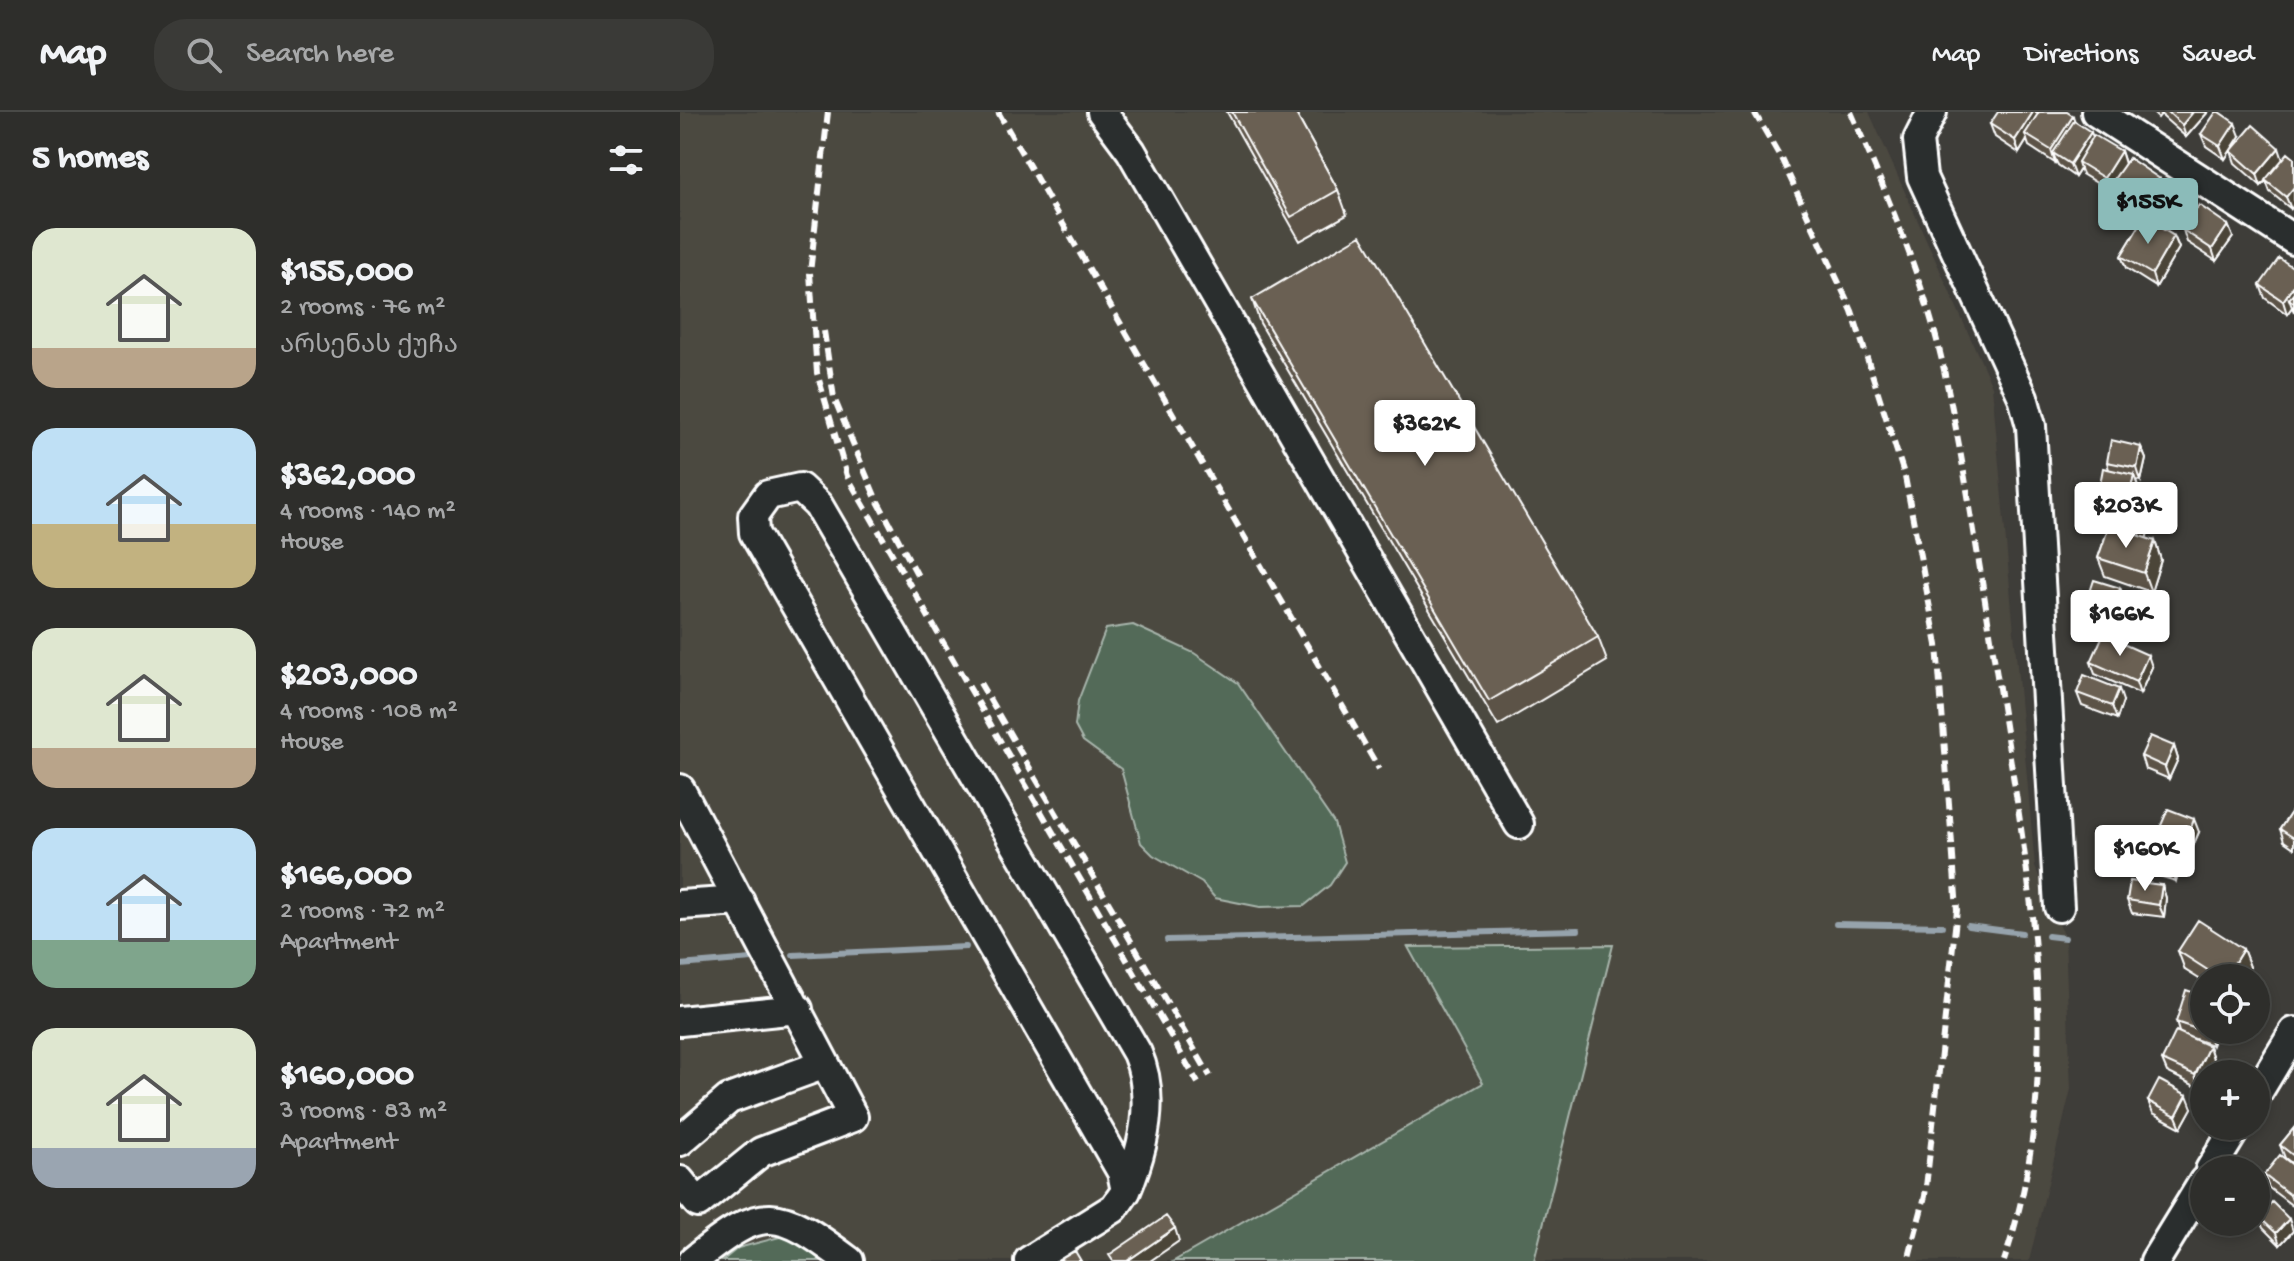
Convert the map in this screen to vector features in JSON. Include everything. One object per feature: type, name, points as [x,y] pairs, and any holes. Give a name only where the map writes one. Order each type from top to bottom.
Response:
[{"type":"street","points":[[1102,112],[1131,151],[1519,824]]},
{"type":"street","points":[[1932,112],[1918,140],[1922,177],[2023,397],[2031,426],[2059,907]]},
{"type":"street","points":[[2096,112],[2294,240]]},
{"type":"street","points":[[1029,1261],[1114,1208],[1126,1191],[1134,1172],[1148,1104],[1145,1072],[1137,1053],[818,505],[800,488],[768,495],[753,516],[754,533],[1122,1172],[1126,1191]]},
{"type":"street","points":[[680,789],[853,1117],[761,1152],[698,1203],[680,1181]]},
{"type":"street","points":[[680,845],[709,843]]},
{"type":"street","points":[[680,905],[740,901]]},
{"type":"street","points":[[680,1021],[798,1009]]},
{"type":"street","points":[[2270,1072],[2294,1032]]},
{"type":"street","points":[[680,1141],[729,1099],[825,1064]]},
{"type":"street","points":[[2155,1261],[2190,1204]]},
{"type":"street","points":[[693,1261],[735,1227],[767,1218],[802,1226],[849,1261]]},
{"type":"shaded area","points":[[680,112],[1869,112],[1992,386],[2035,867],[2065,938],[2071,1089],[2029,1261],[1534,1261],[1612,945],[1409,947],[1483,1083],[1174,1261],[821,1261],[791,1234],[738,1248],[722,1261],[680,1261]]},
{"type":"green space","points":[[1133,625],[1194,653],[1238,683],[1334,823],[1345,862],[1330,885],[1304,906],[1260,907],[1215,898],[1202,883],[1153,855],[1141,843],[1121,769],[1083,741],[1075,726],[1078,701],[1106,629]]},
{"type":"green space","points":[[1613,945],[1534,1261],[1174,1261],[1483,1083],[1408,947]]},
{"type":"green space","points":[[791,1234],[821,1261],[722,1261],[738,1248]]},
{"type":"building","points":[[1232,112],[1295,112],[1338,190],[1291,217]]},
{"type":"building","points":[[1998,112],[2033,112],[2015,140],[1990,124]]},
{"type":"building","points":[[2039,112],[2067,112],[2073,116],[2051,150],[2025,134]]},
{"type":"building","points":[[2168,112],[2193,112],[2182,125]]},
{"type":"building","points":[[2216,112],[2235,123],[2220,146],[2201,134]]},
{"type":"building","points":[[2074,121],[2091,132],[2070,164],[2053,153]]},
{"type":"building","points":[[2253,125],[2279,148],[2257,174],[2231,151]]},
{"type":"building","points":[[2094,135],[2121,151],[2104,178],[2078,162]]},
{"type":"building","points":[[2288,153],[2294,158],[2294,187],[2286,197],[2265,180]]},
{"type":"building","points":[[2129,158],[2160,179],[2139,210],[2107,189]]},
{"type":"building","points":[[2199,205],[2228,225],[2212,249],[2183,230]]},
{"type":"building","points":[[2144,218],[2174,236],[2152,274],[2121,256]]},
{"type":"building","points":[[1361,235],[1598,637],[1489,701],[1252,299]]},
{"type":"building","points":[[2279,258],[2294,268],[2294,285],[2283,301],[2260,285]]},
{"type":"building","points":[[2111,440],[2141,447],[2137,468],[2107,462]]},
{"type":"building","points":[[2103,468],[2134,475],[2128,501],[2098,495]]},
{"type":"building","points":[[2110,504],[2145,513],[2140,535],[2104,525]]},
{"type":"building","points":[[2109,526],[2155,541],[2144,573],[2098,558]]},
{"type":"building","points":[[2094,580],[2120,588],[2116,603],[2089,595]]},
{"type":"building","points":[[2103,635],[2148,655],[2136,682],[2091,662]]},
{"type":"building","points":[[2084,675],[2119,689],[2112,706],[2077,693]]},
{"type":"building","points":[[2150,736],[2174,746],[2165,767],[2141,756]]},
{"type":"building","points":[[2294,808],[2294,838],[2280,829]]},
{"type":"building","points":[[2168,809],[2194,819],[2186,841],[2159,830]]},
{"type":"building","points":[[2133,832],[2178,845],[2171,868],[2126,856]]},
{"type":"building","points":[[2130,881],[2162,885],[2159,905],[2127,900]]},
{"type":"building","points":[[2198,920],[2243,949],[2234,964],[2198,964],[2178,951]]},
{"type":"building","points":[[2186,990],[2190,991],[2190,1027],[2176,1022]]},
{"type":"building","points":[[2176,1031],[2190,1037],[2190,1044],[2209,1046],[2202,1060],[2190,1060],[2190,1073],[2162,1060]]},
{"type":"building","points":[[2159,1080],[2187,1095],[2176,1116],[2148,1101]]},
{"type":"building","points":[[2294,1128],[2294,1156],[2280,1145]]},
{"type":"building","points":[[2280,1155],[2294,1166],[2294,1191],[2290,1195],[2270,1180],[2270,1168]]},
{"type":"building","points":[[2272,1202],[2289,1219],[2276,1233],[2270,1227]]},
{"type":"building","points":[[1166,1216],[1175,1228],[1127,1261],[1113,1261],[1109,1255]]},
{"type":"building","points":[[1075,1251],[1081,1261],[1058,1261]]},
{"type":"waterway","points":[[1836,924],[1942,926]]},
{"type":"waterway","points":[[1968,926],[2022,933]]},
{"type":"waterway","points":[[1167,940],[1578,930]]},
{"type":"waterway","points":[[2048,936],[2065,938]]},
{"type":"waterway","points":[[793,955],[966,947]]},
{"type":"waterway","points":[[680,965],[752,959]]},
{"type":"railway","points":[[828,112],[810,273],[817,373],[847,476],[1198,1083]]},
{"type":"railway","points":[[998,112],[1379,769]]},
{"type":"railway","points":[[1754,112],[1781,158],[1852,311],[1905,477],[1937,645],[1957,910],[1925,1196],[1908,1261]]},
{"type":"railway","points":[[1851,112],[1914,266],[1942,361],[1966,483],[2031,903],[2037,975],[2038,1047],[2034,1119],[2023,1190],[2004,1261]]},
{"type":"railway","points":[[824,331],[834,398],[875,496],[918,576]]},
{"type":"railway","points":[[980,683],[1210,1076]]}]
